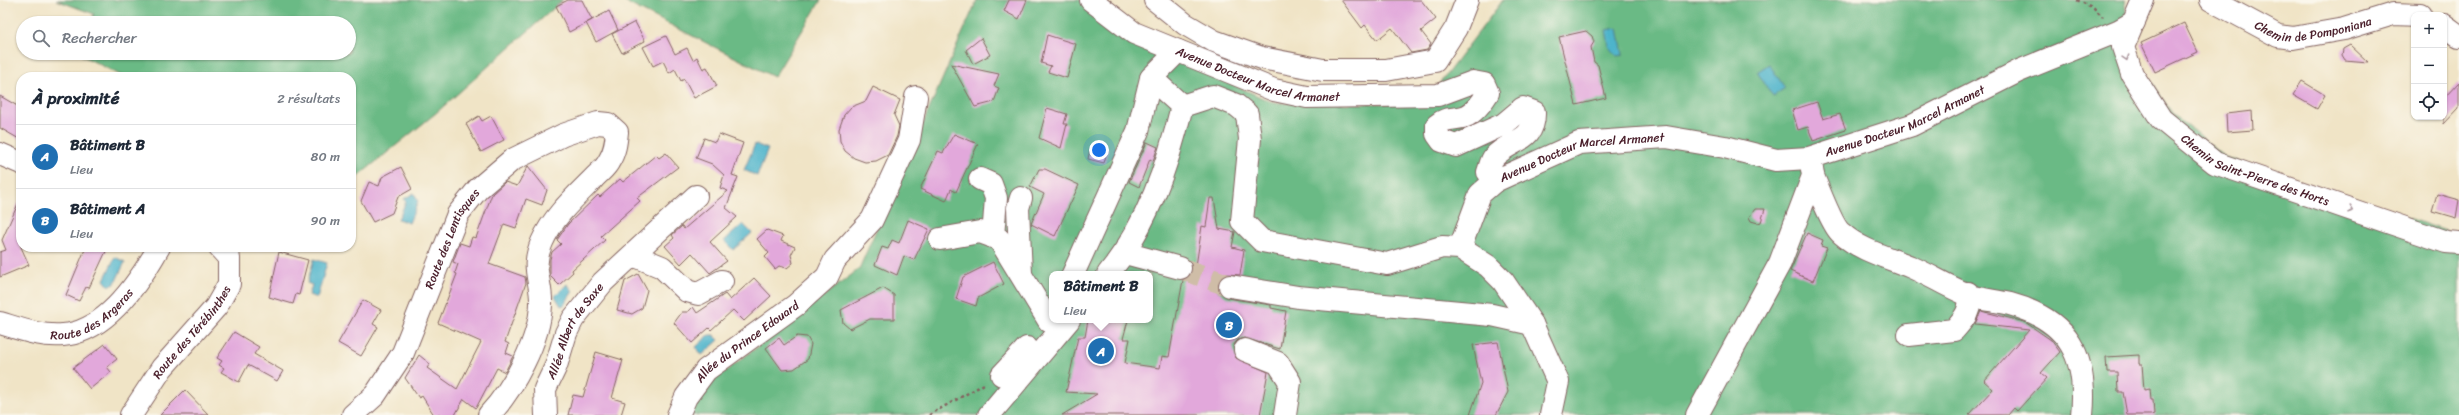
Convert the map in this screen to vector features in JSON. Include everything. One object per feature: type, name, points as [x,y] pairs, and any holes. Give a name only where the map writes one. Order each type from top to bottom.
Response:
[{"type":"street","points":[[1091,0],[1134,33],[1178,51]]},
{"type":"street","points":[[1161,1],[1185,24],[1214,41],[1262,58],[1324,70],[1386,70],[1435,61],[1456,28],[1467,0]]},
{"type":"street","points":[[2126,26],[2143,0]]},
{"type":"street","name":"Chemin de Pomponiana","points":[[2211,0],[2278,36],[2293,38],[2344,29],[2393,14],[2411,15]]},
{"type":"street","name":"Avenue Docteur Marcel Armanet","points":[[1151,78],[1178,51],[1274,90],[1307,97],[1438,94],[1473,82],[1484,84],[1488,93],[1481,103],[1465,117],[1444,119],[1437,125],[1437,134],[1442,141],[1456,146],[1504,124],[1523,108],[1534,112],[1534,122],[1528,134],[1494,157],[1488,172],[1495,181],[1579,143],[1666,137],[1725,147],[1811,167],[1912,125],[2019,71],[2126,26]]},
{"type":"street","name":"Chemin Saint-Pierre des Horts","points":[[2126,26],[2123,47],[2132,74],[2161,119],[2215,163],[2446,242],[2459,243]]},
{"type":"street","points":[[1074,271],[1138,131],[1151,78],[1182,106]]},
{"type":"street","points":[[1182,106],[1213,96],[1236,105],[1247,114],[1250,139],[1242,221],[1262,241],[1387,264],[1442,247],[1460,248],[1488,266],[1503,281],[1532,324],[1558,382],[1551,415]]},
{"type":"street","name":"Allée du Prince Edouard","points":[[678,415],[686,397],[706,370],[796,305],[826,277],[835,260],[872,220],[909,140],[916,97]]},
{"type":"street","points":[[1111,271],[1126,253],[1141,225],[1172,148],[1182,106]]},
{"type":"street","name":"Route des Lentisques","points":[[353,415],[375,395],[403,353],[458,214],[478,189],[512,160],[563,135],[598,123],[608,124],[617,132],[616,146],[609,162],[558,215],[542,243],[535,266],[542,304],[538,331],[520,369]]},
{"type":"street","points":[[0,154],[16,161]]},
{"type":"street","points":[[1811,167],[1839,233],[1864,249],[1911,267],[1968,293],[2019,308],[2047,320],[2068,338],[2082,365],[2084,395],[2082,415]]},
{"type":"street","points":[[1697,415],[1780,263],[1811,167]]},
{"type":"street","points":[[980,179],[991,184],[996,198],[993,237]]},
{"type":"street","points":[[1460,248],[1480,194],[1495,181]]},
{"type":"street","name":"Allée Albert de Saxe","points":[[520,369],[545,389],[556,366],[566,333],[573,319],[603,282],[696,196]]},
{"type":"street","points":[[1021,198],[1018,208],[1021,277]]},
{"type":"street","points":[[940,239],[980,232],[1000,239],[1021,277],[1049,310]]},
{"type":"street","name":"Route des Argeras","points":[[0,323],[33,333],[64,335],[90,328],[108,315],[144,273],[156,252]]},
{"type":"street","name":"Route des Térébinthes","points":[[131,415],[162,368],[216,307],[229,284],[229,258],[224,252]]},
{"type":"street","points":[[1126,253],[1180,268]]},
{"type":"street","points":[[632,255],[662,267],[687,291],[698,294],[722,281]]},
{"type":"street","points":[[1230,286],[1298,297],[1492,315],[1532,324]]},
{"type":"street","points":[[1909,335],[1954,330],[1965,318],[1969,309],[1970,300],[1968,293]]},
{"type":"street","points":[[1002,375],[1053,323]]},
{"type":"street","points":[[989,415],[1054,323]]},
{"type":"street","points":[[1245,350],[1278,364],[1290,382],[1285,415]]},
{"type":"street","points":[[489,415],[498,404],[520,369]]},
{"type":"street","points":[[545,389],[546,415]]},
{"type":"path","points":[[2076,0],[2094,8],[2126,26]]},
{"type":"path","points":[[928,415],[1002,375]]},
{"type":"green space","points":[[56,0],[563,0],[436,113],[356,178],[356,72],[114,72],[91,60],[356,60],[356,16],[93,16],[94,14]]},
{"type":"green space","points":[[621,0],[821,0],[774,77]]},
{"type":"green space","points":[[977,0],[1080,0],[1131,39],[1274,103],[1424,104],[1503,0],[2125,0],[2133,46],[2142,68],[2172,113],[2225,157],[2449,232],[2459,233],[2459,415],[690,415],[701,390],[859,269]]},
{"type":"water","points":[[1618,28],[1623,55],[1617,56],[1609,46],[1606,30]]},
{"type":"water","points":[[1769,64],[1785,88],[1773,96],[1757,72]]},
{"type":"water","points":[[755,144],[768,149],[757,176],[744,170]]},
{"type":"water","points":[[414,193],[418,202],[409,223],[398,219],[406,202],[404,199]]},
{"type":"water","points":[[743,224],[752,233],[733,250],[724,241]]},
{"type":"water","points":[[115,257],[125,262],[114,285],[111,284],[109,286],[104,280]]},
{"type":"water","points":[[314,259],[327,263],[317,298],[309,295],[312,285],[307,283]]},
{"type":"water","points":[[567,284],[573,291],[564,305],[561,306],[555,296]]},
{"type":"water","points":[[709,335],[714,335],[719,340],[702,355],[696,347]]},
{"type":"building","points":[[568,0],[582,0],[592,20],[569,32],[556,6]]},
{"type":"building","points":[[1009,0],[1027,0],[1019,19],[1004,11]]},
{"type":"building","points":[[1341,0],[1421,0],[1436,19],[1421,31],[1431,44],[1427,50],[1411,53],[1392,28],[1377,40],[1365,25],[1362,28]]},
{"type":"building","points":[[609,11],[618,30],[596,42],[586,23]]},
{"type":"building","points":[[635,22],[645,41],[622,53],[612,34]]},
{"type":"building","points":[[2184,23],[2198,52],[2155,72],[2141,43]]},
{"type":"building","points":[[1586,31],[1592,36],[1594,42],[1591,47],[1594,62],[1598,65],[1606,98],[1576,105],[1559,37]]},
{"type":"building","points":[[1047,35],[1076,44],[1067,78],[1048,72],[1051,66],[1041,63]]},
{"type":"building","points":[[666,36],[675,54],[687,48],[693,60],[697,57],[703,69],[707,67],[717,86],[694,98],[684,79],[681,81],[675,69],[669,73],[663,61],[653,66],[643,47]]},
{"type":"building","points":[[981,38],[990,55],[973,64],[966,50]]},
{"type":"building","points":[[2350,45],[2368,62],[2345,60],[2342,55],[2343,49]]},
{"type":"building","points":[[951,64],[999,74],[994,86],[999,88],[994,102],[975,107]]},
{"type":"building","points":[[2302,81],[2325,95],[2317,109],[2293,95]]},
{"type":"building","points":[[2459,82],[2459,108],[2444,124],[2444,120],[2447,120],[2447,95]]},
{"type":"building","points":[[873,87],[900,100],[894,115],[899,126],[897,136],[888,155],[876,161],[865,162],[854,158],[845,151],[840,141],[839,129],[844,115],[851,107],[866,101]]},
{"type":"building","points":[[0,96],[16,105],[16,137],[0,128]]},
{"type":"building","points":[[1817,102],[1823,119],[1840,114],[1846,130],[1813,141],[1808,127],[1798,130],[1792,110]]},
{"type":"building","points":[[1047,108],[1067,114],[1064,124],[1067,124],[1061,148],[1039,138]]},
{"type":"building","points":[[2252,111],[2253,130],[2227,132],[2226,114]]},
{"type":"building","points":[[479,116],[482,121],[491,116],[504,140],[481,152],[466,124]]},
{"type":"building","points":[[719,134],[743,143],[732,175],[738,177],[726,208],[737,217],[710,242],[727,261],[710,273],[692,253],[681,264],[665,246],[674,238],[672,235],[682,226],[684,229],[728,191],[720,188],[724,175],[712,164],[696,158],[704,138],[715,142]]},
{"type":"building","points":[[954,134],[978,144],[956,192],[951,189],[946,201],[920,189],[938,151],[943,153]]},
{"type":"building","points":[[1147,142],[1158,147],[1153,161],[1150,159],[1139,187],[1129,182]]},
{"type":"building","points":[[1091,144],[1108,148],[1104,163],[1088,159]]},
{"type":"building","points":[[666,153],[678,167],[637,198],[640,201],[601,236],[605,240],[572,270],[573,272],[559,285],[550,276],[550,259],[552,252],[561,244],[557,240],[568,224],[598,195],[600,197],[620,179],[623,182],[656,155],[659,158]]},
{"type":"building","points":[[528,166],[547,190],[542,205],[526,199],[516,228],[504,224],[489,264],[525,277],[526,283],[505,342],[509,344],[506,353],[513,356],[505,372],[497,368],[476,408],[464,399],[455,415],[434,415],[422,396],[419,398],[405,378],[419,355],[430,364],[427,368],[457,389],[481,342],[438,323],[457,274],[455,273],[458,264],[453,262],[460,243],[469,246],[472,237],[476,238],[492,194],[505,182],[517,186]]},
{"type":"building","points":[[401,167],[412,189],[398,197],[392,213],[373,222],[361,201],[369,182],[379,186],[382,177]]},
{"type":"building","points":[[1039,169],[1045,169],[1079,185],[1055,236],[1031,224],[1044,194],[1030,187]]},
{"type":"building","points":[[2437,194],[2459,200],[2456,218],[2432,211]]},
{"type":"building","points":[[1210,198],[1214,198],[1219,229],[1235,232],[1232,247],[1244,250],[1240,275],[1226,274],[1221,278],[1218,284],[1218,291],[1228,298],[1271,305],[1271,308],[1286,311],[1280,349],[1244,338],[1238,340],[1233,346],[1236,358],[1268,372],[1260,415],[1062,415],[1097,394],[1066,392],[1078,337],[1085,337],[1087,323],[1127,323],[1123,339],[1130,339],[1125,363],[1160,368],[1162,356],[1169,357],[1183,280],[1192,272],[1195,273],[1202,226],[1206,227]]},
{"type":"building","points":[[16,208],[16,252],[23,252],[29,265],[0,277],[0,252],[6,250],[2,240]]},
{"type":"building","points":[[1755,209],[1765,209],[1761,222],[1758,223],[1751,221],[1749,217]]},
{"type":"building","points":[[908,220],[929,229],[914,260],[904,256],[897,275],[875,265],[882,247],[888,249],[892,240],[899,243]]},
{"type":"building","points":[[767,230],[783,236],[781,241],[795,247],[791,255],[793,263],[787,268],[779,266],[775,269],[765,257],[769,253],[757,239]]},
{"type":"building","points":[[1807,233],[1823,240],[1821,246],[1827,248],[1813,281],[1790,271]]},
{"type":"building","points":[[84,252],[106,252],[89,288],[86,287],[79,301],[66,295]]},
{"type":"building","points":[[279,252],[308,260],[299,295],[296,294],[293,304],[269,297]]},
{"type":"building","points":[[993,262],[1004,284],[978,298],[976,306],[956,299],[963,277]]},
{"type":"building","points":[[638,274],[647,290],[642,308],[632,314],[617,310],[625,281]]},
{"type":"building","points":[[754,278],[771,296],[744,321],[733,310],[711,330],[709,328],[692,343],[674,323],[682,312],[688,312],[693,307],[697,313],[725,294],[730,300]]},
{"type":"building","points":[[883,288],[894,295],[894,319],[870,319],[850,329],[843,323],[841,310]]},
{"type":"building","points":[[363,300],[381,310],[373,324],[378,327],[361,356],[338,343]]},
{"type":"building","points":[[1981,311],[2025,322],[2051,340],[2060,352],[2041,373],[2047,378],[2017,411],[2014,408],[2008,415],[1969,415],[1993,389],[1984,381],[2029,330],[1975,324]]},
{"type":"building","points":[[234,332],[259,347],[254,354],[283,371],[277,381],[248,365],[239,382],[221,372],[224,368],[219,365],[222,361],[217,358]]},
{"type":"building","points":[[797,336],[807,337],[811,344],[808,359],[794,369],[782,370],[766,348],[779,338],[784,345]]},
{"type":"building","points":[[1498,342],[1508,392],[1496,415],[1470,415],[1481,383],[1473,345]]},
{"type":"building","points":[[105,344],[117,359],[107,367],[111,372],[90,389],[73,368]]},
{"type":"building","points":[[596,352],[623,360],[612,398],[625,402],[621,415],[568,415],[573,395],[583,397]]},
{"type":"building","points":[[2139,355],[2139,364],[2142,364],[2144,390],[2150,389],[2151,400],[2153,400],[2154,414],[2127,415],[2123,392],[2118,392],[2117,372],[2107,372],[2106,357]]},
{"type":"building","points":[[185,390],[209,415],[160,415]]},
{"type":"tunnel","points":[[1180,268],[1230,286]]},
{"type":"place","name":"Bâtiment A","points":[[1229,325]]},
{"type":"place","name":"Bâtiment B","points":[[1101,351]]}]
